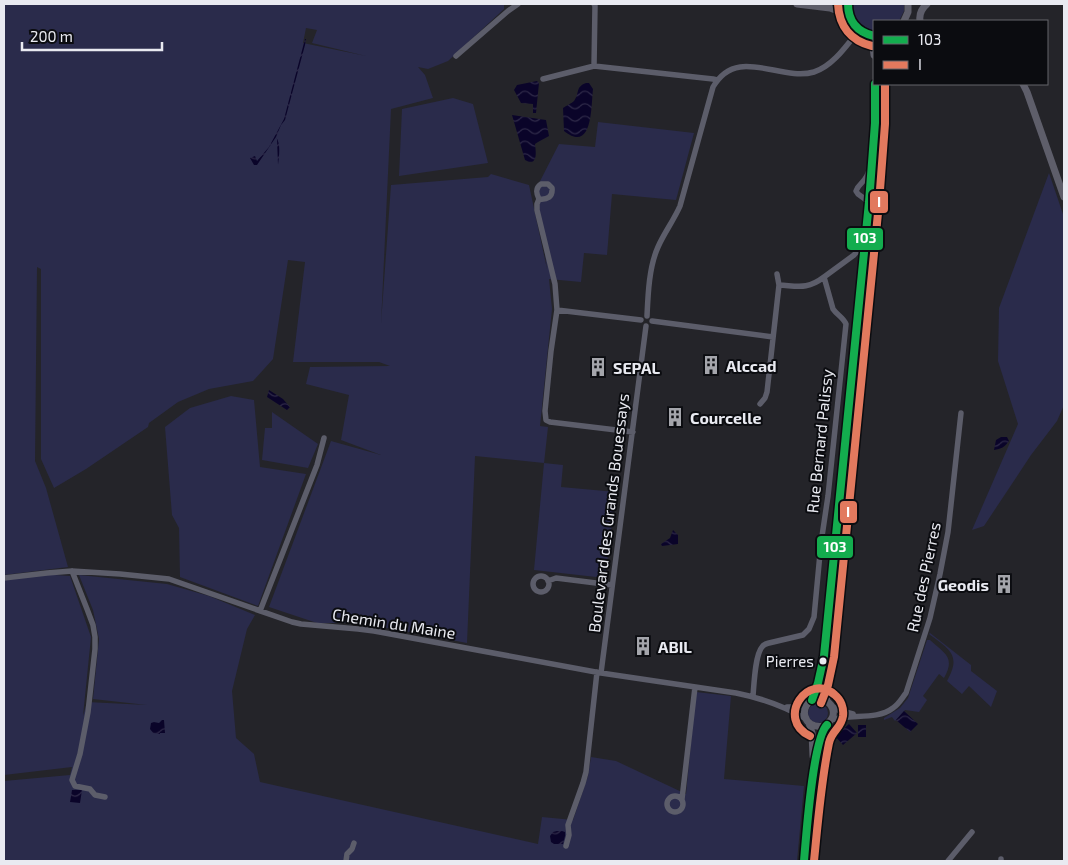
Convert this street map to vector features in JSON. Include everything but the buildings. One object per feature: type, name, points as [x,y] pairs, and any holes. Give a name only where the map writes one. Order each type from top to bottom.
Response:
[{"type":"main road","points":[[797,4],[830,8],[849,15]]},
{"type":"main road","points":[[848,4],[849,15],[853,24],[859,30],[872,36]]},
{"type":"main road","points":[[907,15],[916,4]]},
{"type":"main road","points":[[920,20],[919,16],[922,9],[927,4]]},
{"type":"main road","points":[[813,772],[821,733],[824,726],[831,720],[833,714],[824,684],[824,656],[869,202],[877,85]]},
{"type":"main road","points":[[1024,85],[1064,197]]},
{"type":"main road","points":[[804,861],[813,772],[812,733],[805,714],[818,683],[824,656]]},
{"type":"main road","points":[[810,703],[822,699],[829,704]]},
{"type":"main road","points":[[808,721],[813,726],[824,726]]},
{"type":"street","points":[[456,56],[518,4]]},
{"type":"street","points":[[594,4],[594,66]]},
{"type":"street","points":[[647,316],[655,254],[680,206],[713,87],[717,80],[732,69],[746,66],[798,74],[816,71],[833,60],[859,30]]},
{"type":"street","points":[[543,79],[594,66],[717,80]]},
{"type":"street","points":[[869,202],[856,191],[865,181],[868,174],[874,143]]},
{"type":"street","points":[[539,198],[537,210],[555,284],[557,310],[545,411],[546,420],[633,432]]},
{"type":"street","points":[[779,285],[809,286],[815,284],[854,255],[859,249],[866,233]]},
{"type":"street","points":[[760,404],[767,392],[779,285],[777,274]]},
{"type":"street","name":"Rue Bernard Palissy","points":[[753,696],[760,648],[769,643],[803,635],[809,629],[814,617],[846,324],[844,319],[833,309],[824,278]]},
{"type":"street","points":[[557,310],[641,320],[647,316]]},
{"type":"street","points":[[647,316],[650,317],[652,322]]},
{"type":"street","points":[[641,320],[643,325],[646,326],[652,322],[773,337]]},
{"type":"street","name":"Boulevard des Grands Bouessays","points":[[566,846],[570,835],[568,825],[586,772],[646,326]]},
{"type":"street","name":"Rue des Pierres","points":[[831,720],[839,717],[885,713],[893,708],[906,693],[930,618],[948,532],[961,413]]},
{"type":"street","points":[[260,611],[316,465],[324,438]]},
{"type":"street","points":[[72,571],[88,609],[95,637],[88,712],[80,754],[72,780],[75,786],[90,788],[95,795],[105,797]]},
{"type":"street","name":"Chemin du Maine","points":[[4,578],[72,571],[169,579],[300,624],[374,631],[599,672],[753,696],[783,706],[792,707],[810,703]]},
{"type":"street","points":[[548,581],[556,578],[612,585]]},
{"type":"street","points":[[682,799],[695,687]]},
{"type":"street","name":"Rue des Pierres","points":[[829,704],[838,710],[863,716]]},
{"type":"street","name":"Chemin du Maine","points":[[783,706],[808,721]]},
{"type":"street","points":[[948,861],[972,832]]},
{"type":"street","points":[[346,861],[347,854],[352,850],[354,842]]},
{"type":"shaded area","points":[[4,4],[504,4],[504,9],[448,61],[428,69],[418,67],[425,75],[433,98],[391,109],[381,324],[391,185],[488,177],[491,174],[529,185],[547,269],[536,189],[559,144],[595,147],[598,122],[694,133],[676,200],[612,194],[607,255],[584,253],[581,282],[549,279],[552,309],[540,426],[548,427],[544,463],[475,456],[467,643],[361,623],[317,623],[269,607],[331,441],[381,455],[341,440],[349,395],[306,384],[310,367],[390,366],[379,362],[293,362],[305,262],[288,260],[273,359],[253,381],[209,389],[178,402],[149,423],[148,427],[54,488],[41,459],[41,269],[37,267],[35,461],[46,488],[68,567],[4,575]],"holes":[[[306,28],[317,30],[312,43],[366,56],[303,43]]]},
{"type":"shaded area","points":[[853,4],[904,4],[904,11],[900,20],[873,20],[873,32],[861,25],[854,14]]},
{"type":"shaded area","points":[[453,98],[473,104],[488,163],[399,176],[402,109]]},
{"type":"shaded area","points":[[1049,173],[1064,217],[1064,405],[1057,421],[1031,455],[984,526],[972,530],[1018,424],[998,361],[999,308]]},
{"type":"shaded area","points":[[231,396],[254,400],[260,467],[306,474],[258,606],[180,577],[179,528],[172,515],[165,427],[190,408]]},
{"type":"shaded area","points":[[272,412],[318,444],[308,468],[262,460],[265,428],[272,428]]},
{"type":"shaded area","points":[[544,463],[563,465],[561,487],[616,492],[605,578],[534,570]]},
{"type":"shaded area","points":[[40,574],[70,576],[91,637],[83,716],[87,702],[147,705],[93,699],[99,639],[93,610],[79,575],[167,584],[209,596],[255,615],[247,629],[232,691],[236,738],[254,754],[260,782],[538,844],[542,817],[573,820],[588,776],[591,757],[616,761],[686,794],[696,692],[731,696],[724,779],[804,786],[797,861],[4,861],[4,781],[70,775],[72,767],[4,775],[4,580]]},
{"type":"shaded area","points":[[930,633],[971,665],[971,671],[997,691],[991,707],[969,686],[962,694],[947,681],[953,665],[951,653]]},
{"type":"shaded area","points":[[927,640],[930,640],[944,652],[949,660],[944,678],[939,674],[923,696],[927,700],[919,712],[905,710],[895,721],[892,717],[884,720],[884,718],[900,708],[908,698]]},
{"type":"shaded area","points":[[818,703],[825,706],[828,713],[825,720],[818,723],[811,720],[808,713],[811,706]]},
{"type":"water","points":[[306,39],[285,120],[276,137],[257,165],[254,165],[250,158],[255,156],[257,161],[269,147],[284,119]]},
{"type":"water","points":[[537,81],[539,83],[536,113],[533,113],[533,104],[521,103],[514,90],[517,85]]},
{"type":"water","points":[[589,83],[593,89],[589,125],[580,137],[573,136],[564,131],[563,108],[574,101],[580,86]]},
{"type":"water","points":[[512,115],[546,120],[549,136],[535,144],[535,158],[532,162],[525,160]]},
{"type":"water","points":[[276,137],[278,140],[279,147],[278,165],[277,139]]},
{"type":"water","points":[[269,390],[283,399],[290,407],[287,410],[267,397]]},
{"type":"water","points":[[1001,437],[1007,437],[1009,441],[1003,447],[994,450],[996,440]]},
{"type":"water","points":[[673,530],[678,535],[678,544],[662,546],[661,544],[670,538]]},
{"type":"water","points":[[904,711],[918,724],[910,732],[896,720]]},
{"type":"water","points":[[164,720],[165,733],[153,733],[150,729],[151,723],[159,723]]},
{"type":"water","points":[[849,724],[857,733],[843,745],[835,736]]},
{"type":"water","points":[[858,725],[866,725],[866,737],[858,737]]},
{"type":"water","points":[[72,790],[82,790],[80,803],[70,802]]},
{"type":"water","points":[[553,832],[565,832],[563,844],[551,842],[550,836]]},
{"type":"transit line","name":"I","points":[[838,4],[844,26],[852,36],[872,46]]},
{"type":"transit line","name":"103","points":[[848,4],[850,16],[858,29],[873,36]]},
{"type":"transit line","name":"103","points":[[812,700],[824,656],[869,202],[875,123],[875,85]]},
{"type":"transit line","name":"I","points":[[821,703],[828,685],[834,657],[879,203],[885,124],[885,85]]},
{"type":"transit line","name":"I","points":[[810,736],[800,728],[795,719],[795,709],[799,700],[806,693],[815,689],[825,689],[839,699],[843,713],[842,720],[832,735],[826,758],[814,861]]},
{"type":"transit line","name":"103","points":[[804,861],[814,768],[822,734],[827,725]]},
{"type":"place","name":"Alccad","points":[[711,365]]},
{"type":"place","name":"SEPAL","points":[[598,367]]},
{"type":"place","name":"Courcelle","points":[[675,417]]},
{"type":"place","name":"Geodis","points":[[1004,584]]},
{"type":"place","name":"ABIL","points":[[643,646]]},
{"type":"place","name":"Pierres","points":[[823,661]]}]
